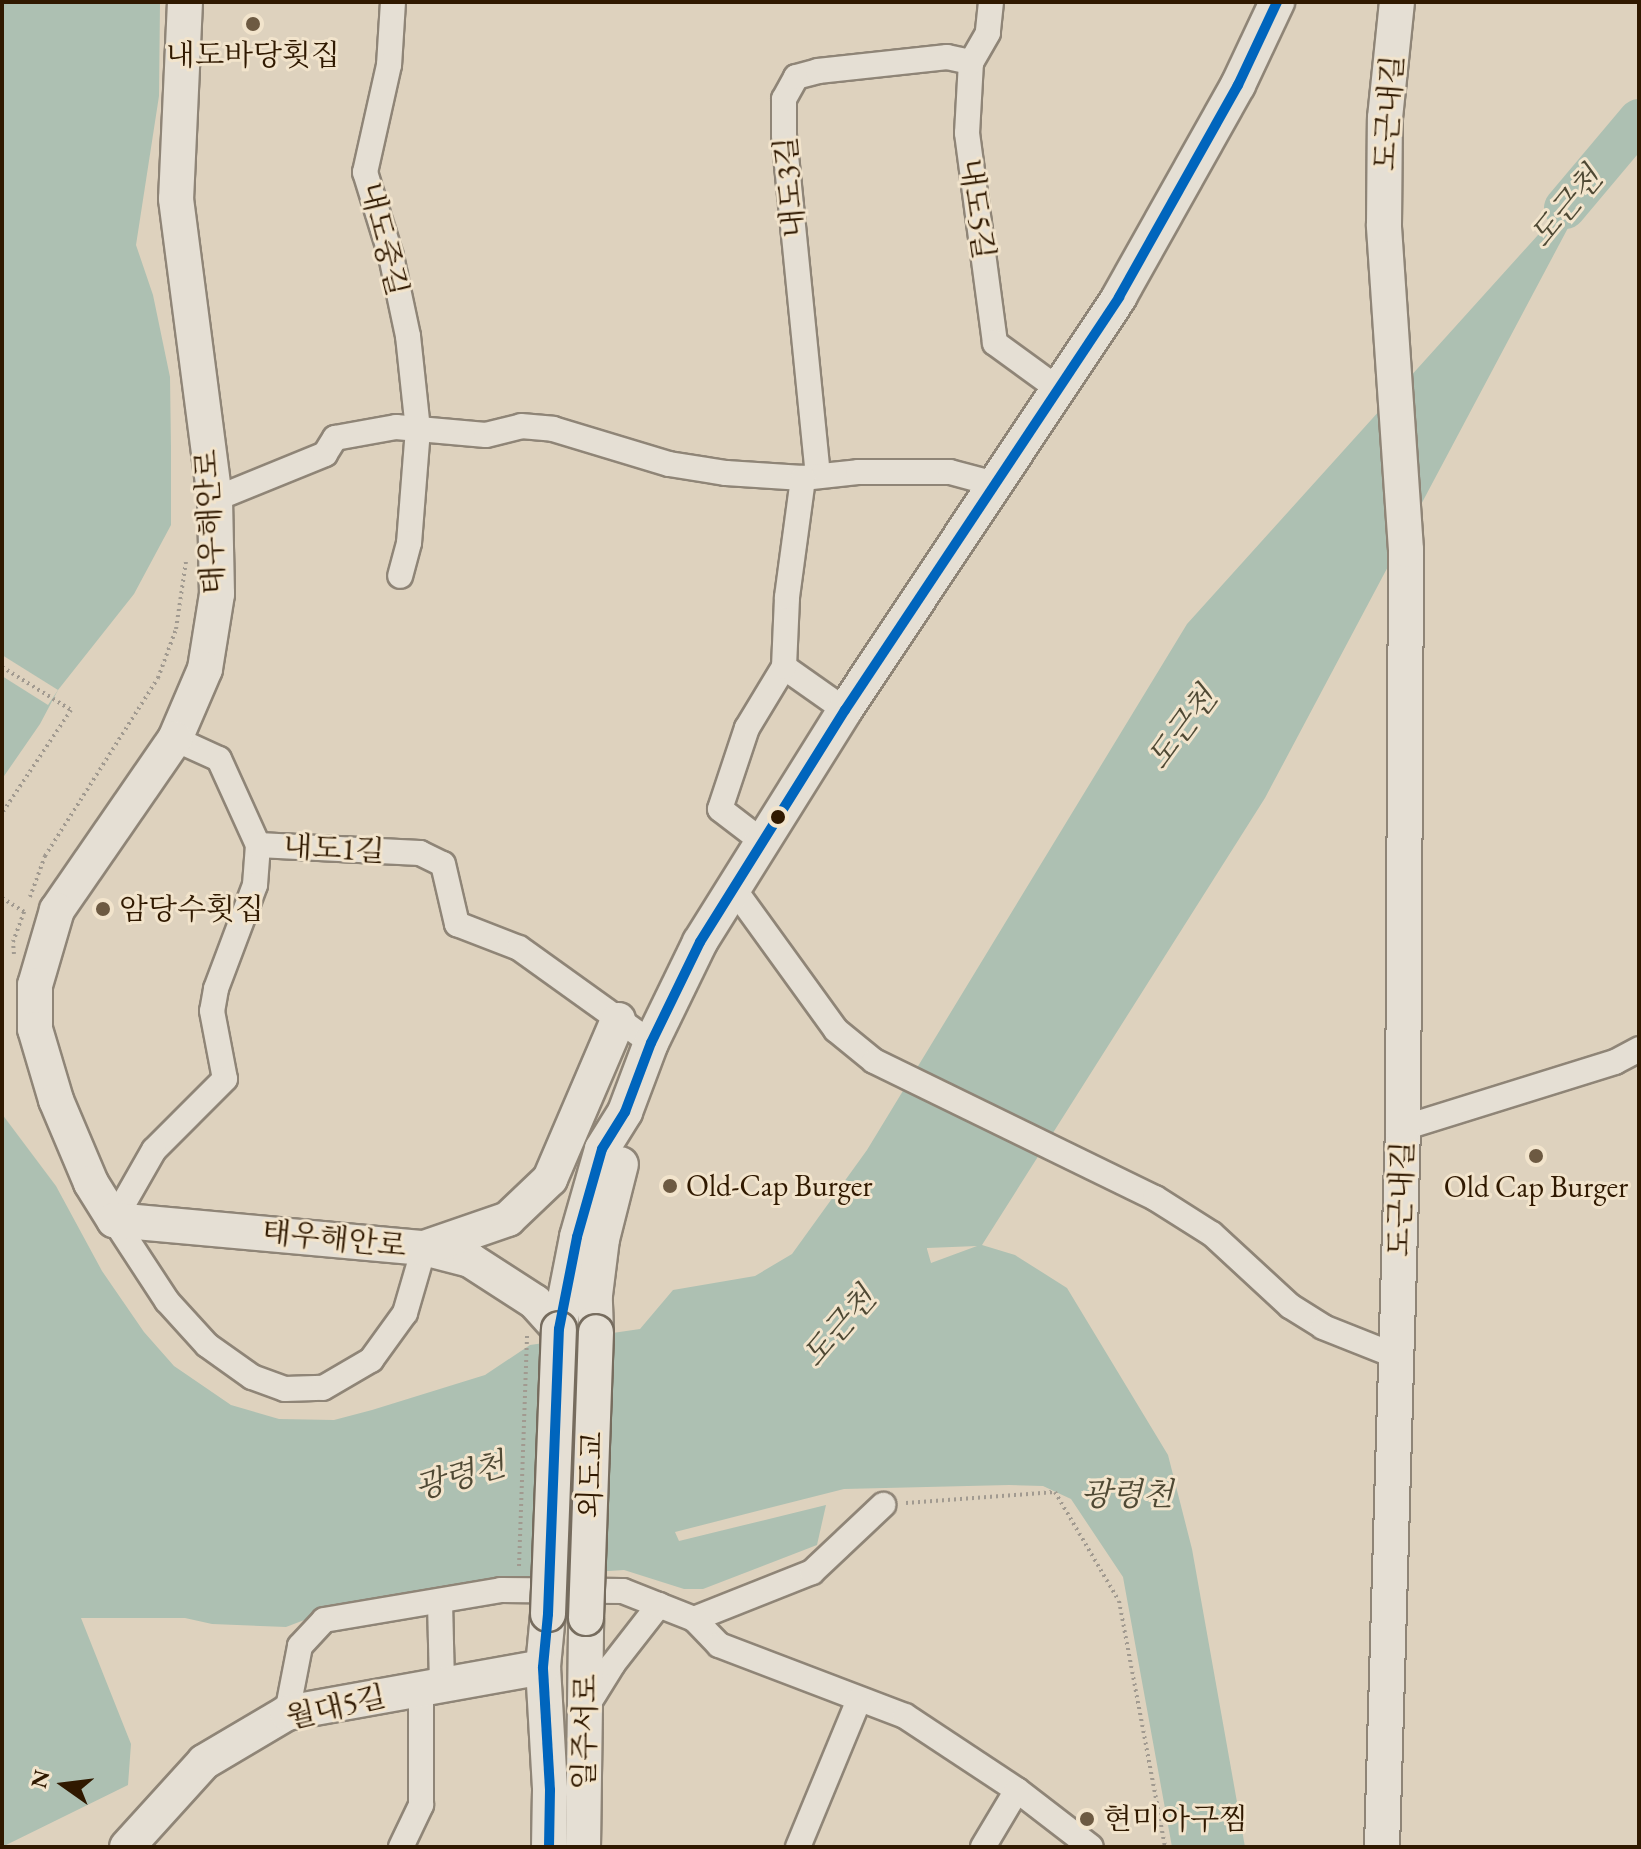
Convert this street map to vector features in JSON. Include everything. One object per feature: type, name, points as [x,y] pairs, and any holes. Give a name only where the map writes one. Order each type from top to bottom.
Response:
[{"type":"street","name":"태우해안로","points":[[114,1220],[424,1248],[405,1313],[371,1360],[323,1388],[285,1389],[252,1377],[207,1345],[167,1301],[114,1220],[91,1183],[56,1100],[35,1029],[35,985],[57,910],[175,739],[205,669],[217,594],[215,499],[176,199],[185,2]]},
{"type":"street","name":"내도중길","points":[[393,2],[389,65],[365,172],[391,256],[408,336],[418,429]]},
{"type":"street","name":"내도5길","points":[[991,2],[988,33],[971,62],[967,133],[995,343],[1058,389]]},
{"type":"street","points":[[543,1332],[577,1237],[602,1149],[625,1112],[651,1043],[700,942],[845,710],[1126,284],[1238,85],[1277,2]]},
{"type":"street","name":"도근내길","points":[[1382,1847],[1403,1128],[1406,550],[1384,225],[1385,118],[1397,2]]},
{"type":"street","name":"내도3길","points":[[763,842],[720,809],[747,728],[784,667],[787,597],[810,477],[784,135],[784,99],[796,77],[818,71],[947,57],[971,62]]},
{"type":"street","points":[[215,499],[325,454],[335,438],[396,427],[486,435],[521,426],[553,429],[669,464],[726,473],[810,477],[858,472],[950,472],[995,484]]},
{"type":"street","points":[[400,576],[409,543],[418,429]]},
{"type":"street","points":[[784,667],[845,710]]},
{"type":"street","points":[[175,739],[219,759],[258,845]]},
{"type":"street","name":"내도1길","points":[[114,1220],[154,1150],[225,1079],[212,1011],[216,989],[255,885],[258,845],[420,853],[443,864],[457,924],[519,948],[651,1043]]},
{"type":"street","points":[[734,889],[836,1030],[874,1061],[1155,1198],[1212,1234],[1290,1306],[1323,1327],[1396,1356]]},
{"type":"street","points":[[424,1248],[508,1219],[550,1179],[618,1020]]},
{"type":"street","points":[[1403,1128],[1615,1062],[1639,1049]]},
{"type":"street","name":"외도교","points":[[586,1618],[595,1295],[602,1239],[622,1159],[625,1112]]},
{"type":"street","points":[[424,1248],[470,1260],[535,1302],[543,1332]]},
{"type":"street","name":"외도교","points":[[543,1332],[548,1614]]},
{"type":"street","points":[[694,1619],[812,1572],[883,1505]]},
{"type":"street","points":[[287,1713],[300,1646],[324,1620],[501,1590],[564,1588],[623,1591],[694,1619],[719,1645],[905,1716],[1017,1790],[1091,1847]]},
{"type":"street","points":[[401,1847],[421,1805],[440,1602]]},
{"type":"street","points":[[587,1706],[613,1664],[659,1605]]},
{"type":"street","name":"일주서로","points":[[548,1614],[543,1667],[550,1790],[549,1847]]},
{"type":"street","name":"일주서로","points":[[583,1847],[586,1618]]},
{"type":"street","name":"월대5길","points":[[127,1847],[204,1762],[287,1713],[543,1667]]},
{"type":"street","points":[[798,1847],[859,1700]]},
{"type":"street","points":[[983,1847],[1017,1790]]},
{"type":"path","points":[[14,957],[13,942],[45,856],[158,678],[176,629],[187,554]]},
{"type":"path","points":[[2,667],[71,710],[2,813]]},
{"type":"path","points":[[519,1568],[543,1332],[521,1327]]},
{"type":"path","points":[[883,1505],[1055,1492],[1119,1601],[1165,1847]]},
{"type":"water","points":[[2,2],[160,2],[159,96],[136,245],[153,295],[170,377],[171,525],[134,594],[58,690],[40,724],[2,779]]},
{"type":"water","name":"광령천","points":[[1602,164],[1265,798],[982,1245],[1015,1255],[1067,1288],[1168,1455],[1192,1549],[1245,1847],[1172,1847],[1123,1577],[1071,1499],[1043,1486],[1009,1485],[844,1489],[675,1532],[679,1541],[826,1505],[817,1545],[703,1589],[684,1589],[624,1570],[517,1577],[320,1614],[286,1627],[212,1624],[185,1618],[81,1618],[131,1744],[128,1785],[2,1847],[2,1114],[56,1186],[102,1271],[144,1332],[174,1366],[231,1405],[279,1419],[334,1420],[485,1375],[530,1345],[640,1329],[673,1290],[755,1276],[792,1254],[867,1150],[1187,624]],"holes":[[[977,1246],[931,1263],[927,1248]]]},
{"type":"pier","points":[[2,655],[58,690],[48,705],[2,676]]},
{"type":"waterway","name":"도근천","points":[[1565,208],[1639,120]]},
{"type":"transit line","points":[[549,1847],[550,1790],[543,1667],[548,1614],[559,1329],[577,1237],[602,1149],[625,1112],[651,1043],[700,942],[845,710],[1119,297],[1238,85],[1277,2]]},
{"type":"place","name":"내도바당횟집","points":[[253,24]]},
{"type":"place","name":"암당수횟집","points":[[103,909]]},
{"type":"place","name":"Old Cap Burger","points":[[1536,1156]]},
{"type":"place","name":"Old-Cap Burger","points":[[670,1186]]},
{"type":"place","name":"현미아구찜","points":[[1087,1819]]}]
